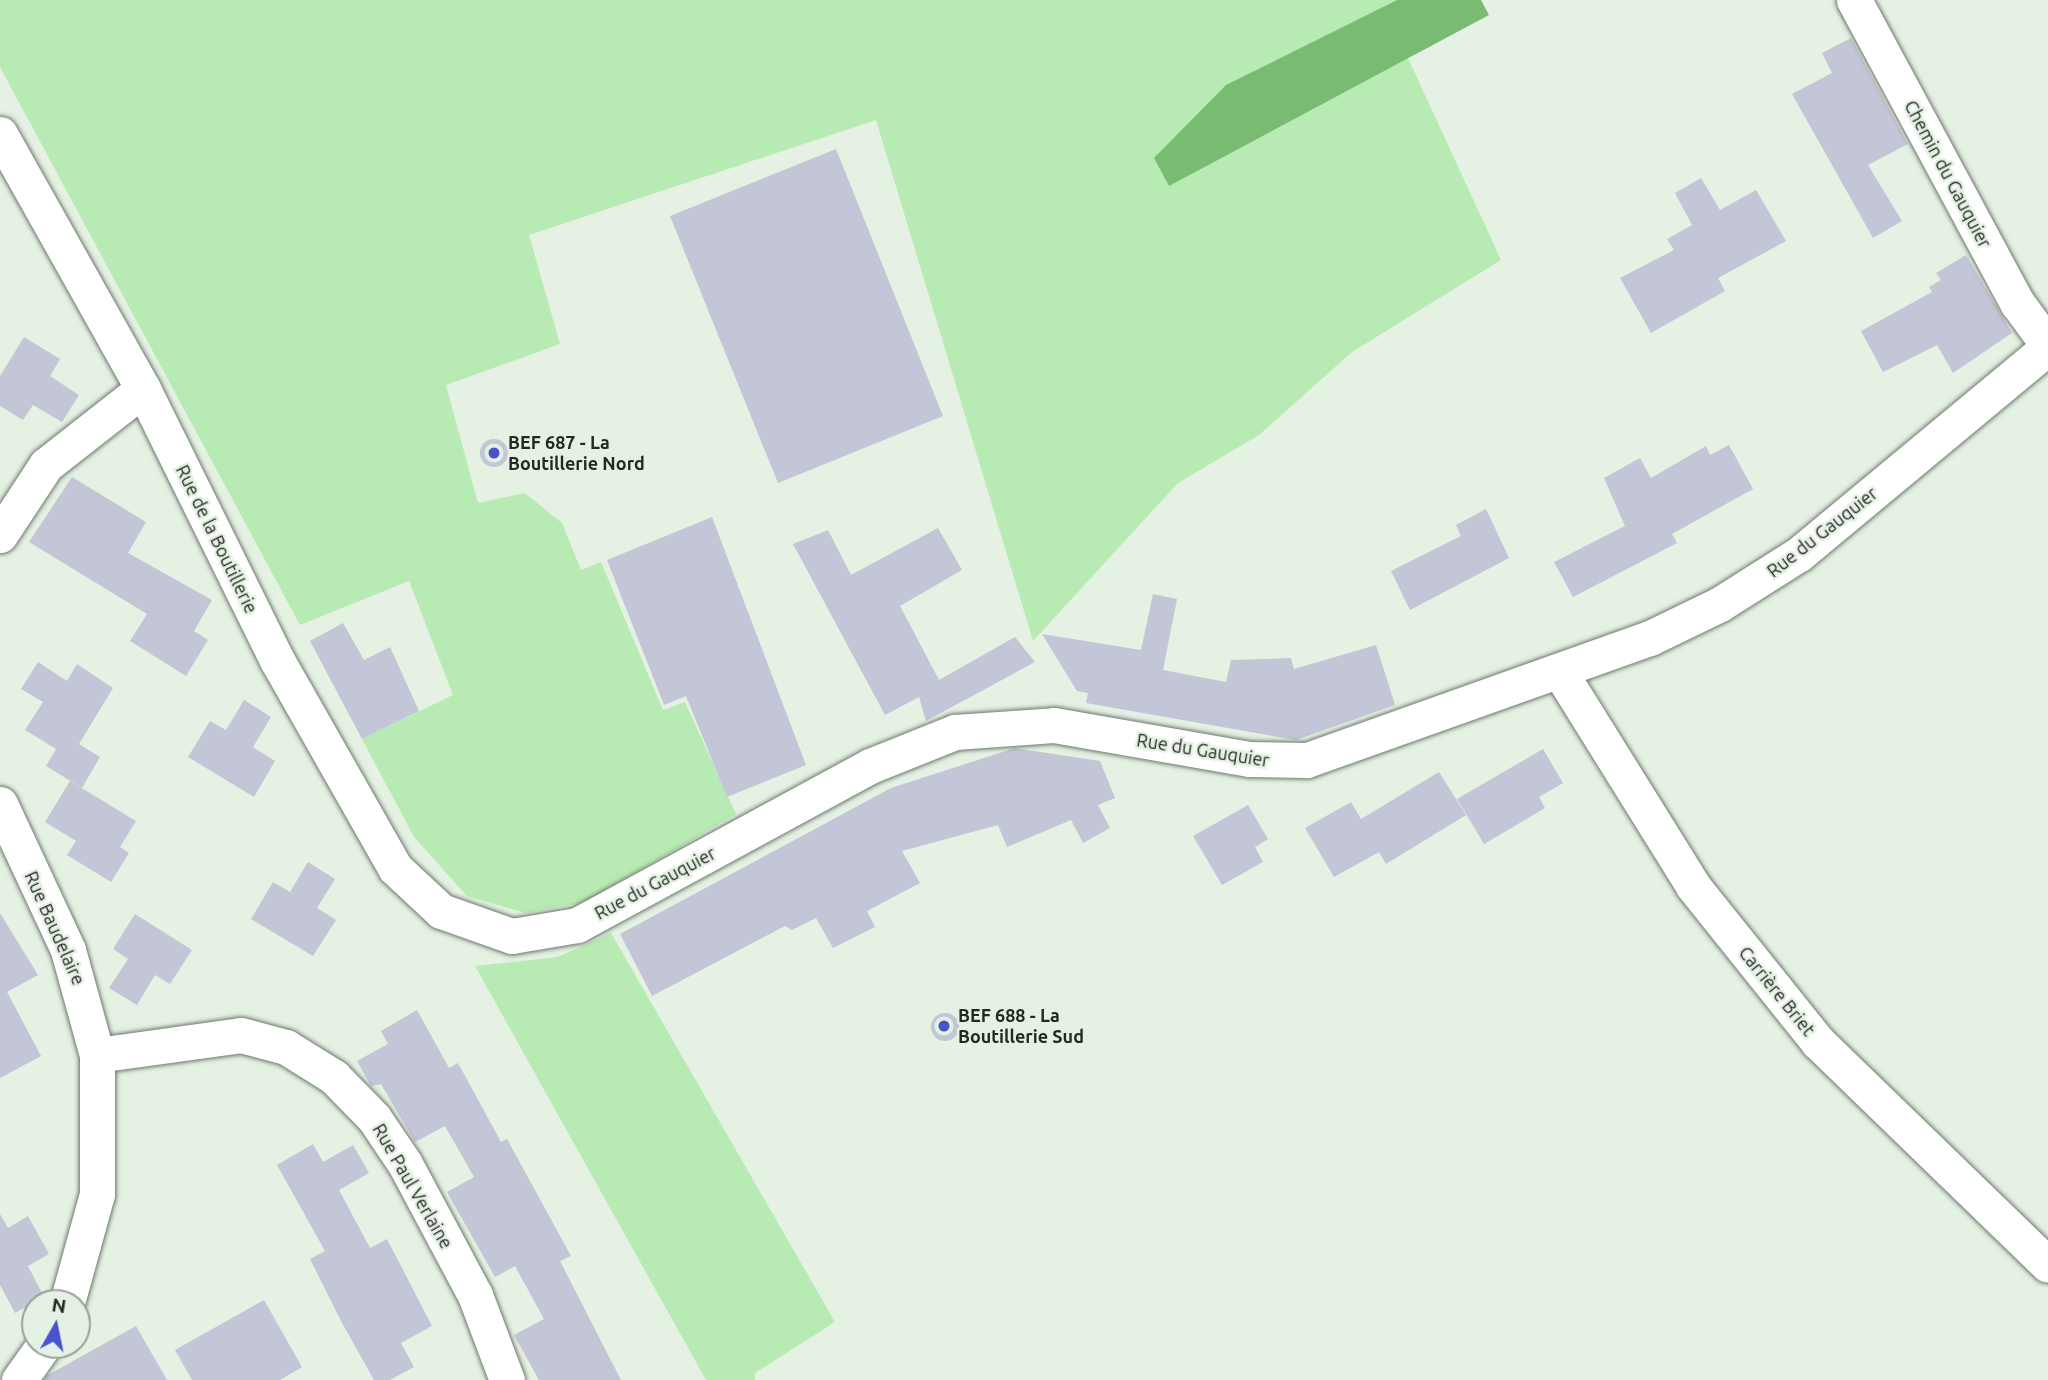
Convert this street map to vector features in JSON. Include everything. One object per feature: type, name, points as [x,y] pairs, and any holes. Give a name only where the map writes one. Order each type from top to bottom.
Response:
[{"type":"street","name":"Chemin du Gauquier","points":[[1854,0],[2018,303],[2048,346]]},
{"type":"street","name":"Rue de la Boutillerie","points":[[0,134],[143,389],[354,799],[411,888],[460,922]]},
{"type":"street","name":"Rue du Gauquier","points":[[460,922],[512,936],[577,925],[870,766],[955,732],[1054,725],[1287,762],[1560,672],[1650,638],[1759,581],[2048,346]]},
{"type":"street","points":[[0,536],[46,465],[143,389]]},
{"type":"street","name":"Carrière Briet","points":[[1560,672],[1693,886],[1818,1042],[2048,1265]]},
{"type":"street","name":"Rue Baudelaire","points":[[0,804],[68,950],[97,1055],[97,1194],[71,1289]]},
{"type":"street","name":"Rue Paul Verlaine","points":[[97,1055],[241,1035],[286,1046],[334,1077],[374,1118],[405,1164],[475,1295],[496,1376]]},
{"type":"street","points":[[19,1380],[34,1359]]},
{"type":"green space","points":[[0,0],[1397,0],[1384,6],[1501,260],[1352,352],[1259,435],[1178,483],[1033,641],[876,120],[529,235],[560,344],[446,385],[478,503],[525,493],[562,523],[581,570],[601,562],[663,710],[685,702],[736,814],[585,902],[525,913],[467,896],[414,837],[362,739],[453,695],[409,581],[300,625],[0,67]]},
{"type":"green space","points":[[1397,0],[1481,0],[1489,15],[1169,186],[1154,158],[1226,85]]},
{"type":"green space","points":[[611,933],[835,1322],[755,1373],[755,1380],[706,1380],[475,966],[558,957]]},
{"type":"building","points":[[1851,38],[1908,144],[1868,165],[1902,221],[1873,238],[1792,94],[1832,73],[1822,53]]},
{"type":"building","points":[[836,149],[943,416],[778,483],[670,216]]},
{"type":"building","points":[[1701,178],[1720,210],[1756,190],[1786,241],[1718,278],[1725,291],[1651,333],[1620,278],[1674,250],[1667,239],[1692,225],[1675,193]]},
{"type":"building","points":[[1966,255],[2012,333],[1953,373],[1937,345],[1883,372],[1861,331],[1932,292],[1929,287],[1941,280],[1936,273]]},
{"type":"building","points":[[24,337],[60,359],[50,376],[79,395],[62,422],[33,405],[23,420],[0,406],[0,376]]},
{"type":"building","name":"BEF 687 - La Boutillerie Nord","points":[[494,439],[504,443],[508,453],[504,463],[494,467],[484,463],[480,453],[484,443]]},
{"type":"building","points":[[1729,445],[1753,489],[1672,534],[1677,543],[1573,597],[1554,562],[1625,526],[1604,478],[1640,458],[1651,478],[1706,446],[1710,455]]},
{"type":"building","points":[[72,477],[146,522],[128,553],[212,600],[194,631],[208,640],[186,676],[130,641],[147,614],[29,542]]},
{"type":"building","points":[[1486,509],[1509,558],[1410,610],[1391,571],[1461,536],[1456,525]]},
{"type":"building","points":[[712,517],[806,765],[727,797],[686,696],[664,705],[607,560]]},
{"type":"building","points":[[938,528],[962,570],[900,606],[939,680],[1015,637],[1035,662],[926,721],[919,697],[885,715],[793,544],[828,530],[851,575]]},
{"type":"building","points":[[1153,594],[1177,599],[1163,670],[1226,682],[1231,660],[1291,658],[1294,669],[1376,645],[1395,705],[1296,740],[1086,703],[1088,693],[1077,691],[1042,634],[1141,650]]},
{"type":"building","points":[[343,623],[364,660],[390,647],[419,711],[362,739],[310,641]]},
{"type":"building","points":[[38,662],[67,681],[77,664],[113,688],[79,744],[100,757],[82,788],[46,766],[56,749],[25,730],[43,702],[21,689]]},
{"type":"building","points":[[244,700],[271,717],[253,747],[275,761],[254,797],[188,757],[210,721],[226,730]]},
{"type":"building","points":[[1015,748],[1100,761],[1115,798],[1098,805],[1110,828],[1083,843],[1071,820],[1007,847],[998,825],[902,851],[920,883],[867,911],[875,927],[833,948],[816,918],[792,930],[785,926],[652,996],[620,934],[891,788]]},
{"type":"building","points":[[1543,749],[1563,783],[1539,797],[1545,808],[1484,844],[1457,799]]},
{"type":"building","points":[[1439,772],[1466,815],[1386,864],[1379,852],[1334,877],[1305,828],[1351,802],[1361,819]]},
{"type":"building","points":[[70,781],[136,821],[120,847],[129,853],[111,882],[67,855],[76,841],[45,822]]},
{"type":"building","points":[[1248,805],[1268,839],[1255,847],[1263,862],[1222,885],[1193,836]]},
{"type":"building","points":[[308,862],[335,879],[317,908],[336,920],[313,956],[251,919],[273,882],[290,892]]},
{"type":"building","points":[[0,913],[38,975],[7,992],[41,1056],[0,1078]]},
{"type":"building","points":[[135,914],[192,950],[170,984],[155,975],[137,1005],[109,988],[128,959],[113,949]]},
{"type":"building","points":[[417,1010],[449,1068],[458,1063],[501,1142],[507,1139],[571,1256],[560,1261],[621,1380],[539,1380],[514,1335],[544,1319],[515,1266],[495,1277],[447,1192],[474,1177],[445,1126],[415,1142],[381,1084],[371,1086],[357,1061],[388,1044],[381,1031]]},
{"type":"building","name":"BEF 688 - La Boutillerie Sud","points":[[945,1013],[955,1017],[959,1027],[955,1037],[945,1041],[935,1037],[931,1027],[935,1017]]},
{"type":"building","points":[[313,1144],[323,1162],[353,1145],[369,1173],[339,1190],[370,1248],[387,1239],[432,1326],[401,1343],[414,1367],[390,1380],[374,1380],[341,1321],[310,1259],[325,1251],[277,1165]]},
{"type":"building","points":[[0,1214],[8,1228],[28,1216],[49,1254],[28,1266],[40,1289],[21,1289],[21,1310],[15,1313],[0,1285]]},
{"type":"building","points":[[264,1300],[302,1367],[280,1380],[192,1380],[175,1350]]},
{"type":"building","points":[[136,1326],[167,1380],[44,1380],[46,1376],[77,1359],[91,1359],[91,1351]]},
{"type":"place","name":"BEF 687 - La Boutillerie Nord","points":[[494,453]]},
{"type":"place","name":"BEF 688 - La Boutillerie Sud","points":[[944,1026]]}]
